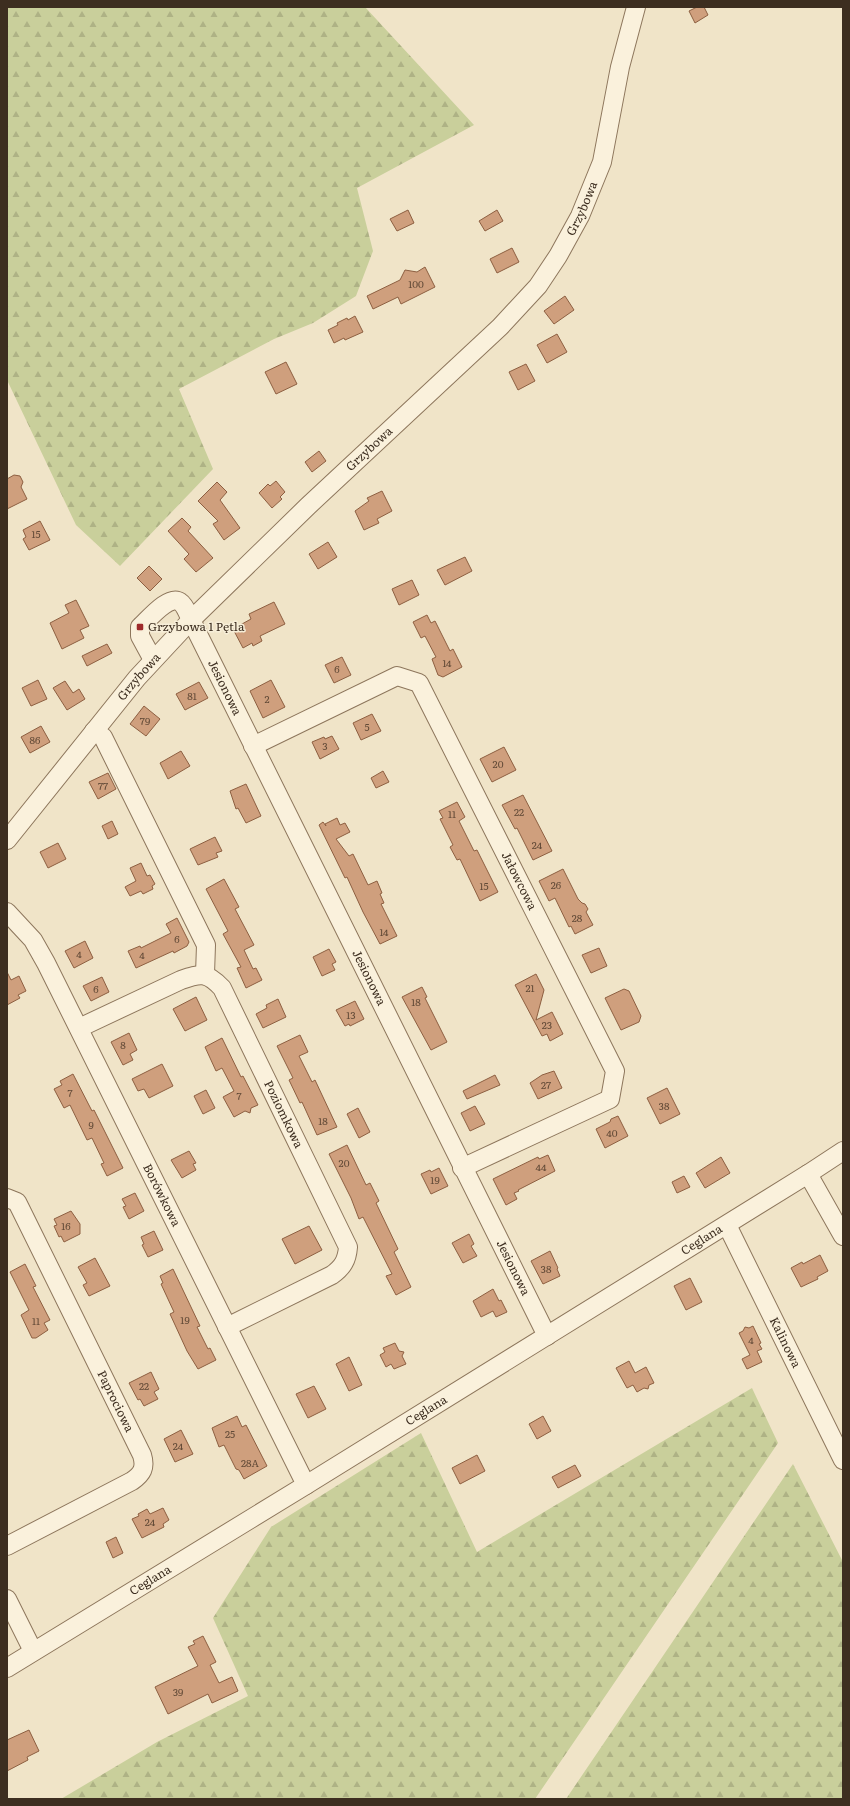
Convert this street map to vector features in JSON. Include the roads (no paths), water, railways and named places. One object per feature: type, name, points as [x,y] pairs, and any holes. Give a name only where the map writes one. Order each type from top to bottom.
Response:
[{"type":"street","name":"Grzybowa","points":[[7,840],[153,660],[191,620],[303,511],[500,327],[538,286],[558,256],[580,216],[602,162],[620,67],[636,7]]},
{"type":"street","name":"Jesionowa","points":[[153,660],[140,636],[140,627],[167,602],[172,600],[181,603],[191,620],[462,1168],[547,1336]]},
{"type":"street","name":"Jałowcowa","points":[[253,746],[397,676],[419,683],[616,1071],[610,1099],[462,1168]]},
{"type":"street","points":[[80,1028],[181,980],[195,975],[204,974],[206,946],[103,737],[94,731]]},
{"type":"street","name":"Borówkowa","points":[[7,912],[32,940],[46,963],[80,1028],[306,1485]]},
{"type":"street","name":"Poziomkowa","points":[[204,974],[215,980],[222,988],[348,1247],[343,1266],[332,1275],[228,1327]]},
{"type":"street","name":"Ceglana","points":[[7,1668],[727,1225],[843,1151]]},
{"type":"street","points":[[808,1174],[843,1236]]},
{"type":"street","name":"Paprociowa","points":[[7,1198],[17,1202],[142,1455],[144,1463],[143,1470],[139,1476],[132,1481],[7,1546]]},
{"type":"street","name":"Kalinowa","points":[[727,1225],[843,1460]]},
{"type":"street","points":[[7,1599],[33,1651]]},
{"type":"place","name":"Grzybowa 1 Pętla","points":[[140,627]]}]
